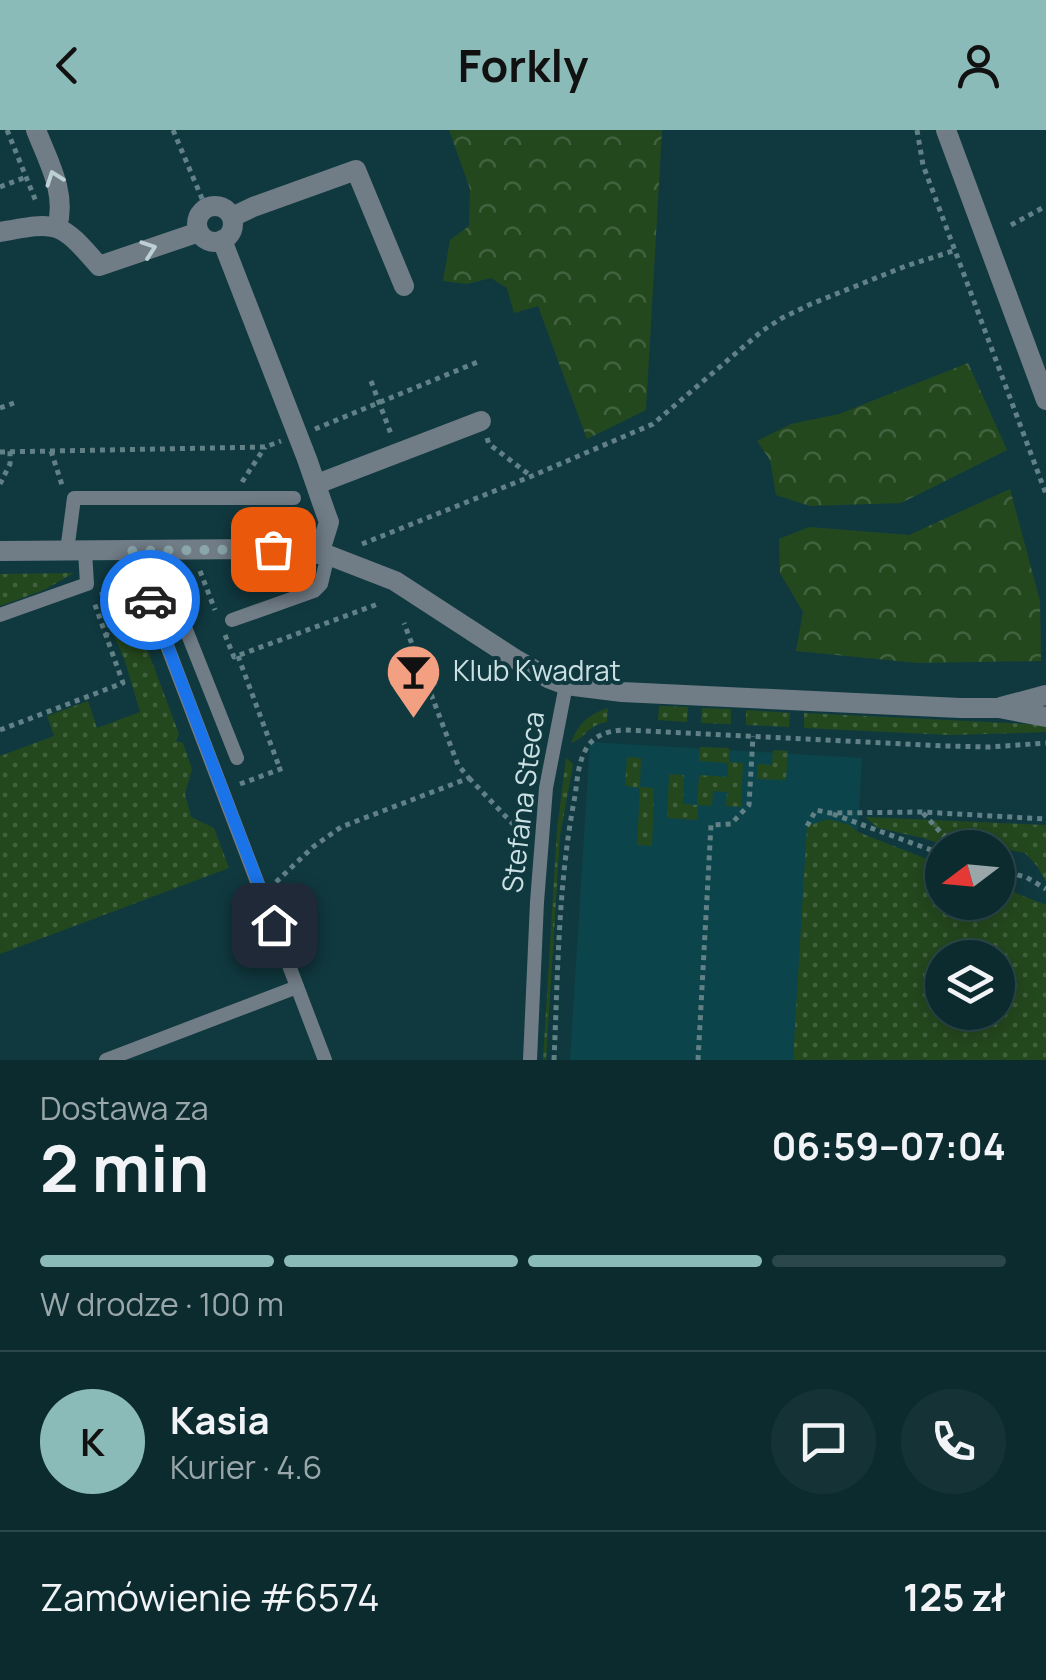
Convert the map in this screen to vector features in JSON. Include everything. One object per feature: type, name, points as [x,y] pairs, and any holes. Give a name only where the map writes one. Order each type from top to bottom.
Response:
[{"type":"street","points":[[36,130],[60,196],[62,209],[51,226]]},
{"type":"street","points":[[946,130],[1046,400]]},
{"type":"street","points":[[232,218],[253,206],[356,170],[404,286]]},
{"type":"street","points":[[218,206],[232,218],[231,231],[222,240],[208,241],[198,232],[197,218],[206,208],[218,206]]},
{"type":"street","points":[[0,232],[51,226],[69,233],[99,266],[198,232]]},
{"type":"street","points":[[222,240],[317,484],[328,522],[323,554]]},
{"type":"street","points":[[317,484],[481,421]]},
{"type":"street","points":[[0,552],[273,549],[323,554],[394,581],[525,665],[566,686]]},
{"type":"street","name":"Stefana Steca","points":[[566,686],[622,692],[1000,708],[1046,718]]},
{"type":"street","name":"Stefana Steca","points":[[1000,708],[1046,695]]},
{"type":"lane","points":[[0,615],[87,584],[76,551],[74,498],[294,498]]},
{"type":"lane","points":[[131,551],[324,1060]]},
{"type":"lane","points":[[158,552],[236,758]]},
{"type":"lane","points":[[232,620],[314,591],[320,584],[323,554]]},
{"type":"lane","name":"Stefana Steca","points":[[530,1060],[546,788],[566,686]]},
{"type":"lane","points":[[106,1060],[298,987]]},
{"type":"path","points":[[7,130],[51,226]]},
{"type":"path","points":[[173,130],[206,208]]},
{"type":"path","points":[[918,130],[922,164],[1046,494]]},
{"type":"path","points":[[0,187],[26,177]]},
{"type":"path","points":[[1011,225],[1044,206]]},
{"type":"path","points":[[362,544],[653,424],[782,318],[906,266],[956,250]]},
{"type":"path","points":[[0,452],[265,446],[480,361]]},
{"type":"path","points":[[371,381],[398,454]]},
{"type":"path","points":[[0,408],[14,402]]},
{"type":"path","points":[[489,444],[532,476]]},
{"type":"path","points":[[231,500],[265,446]]},
{"type":"path","points":[[51,450],[58,471]]},
{"type":"path","points":[[0,484],[10,464],[10,452]]},
{"type":"path","points":[[0,730],[123,683],[106,638],[92,598],[122,587],[106,638]]},
{"type":"path","points":[[404,623],[458,765],[522,837]]},
{"type":"path","points":[[223,790],[283,768],[238,656]]},
{"type":"path","points":[[619,730],[620,718]]},
{"type":"path","points":[[554,1060],[566,848],[583,754],[598,736],[619,730],[945,746],[1046,743]]},
{"type":"path","points":[[698,1060],[711,825],[731,824],[749,805],[753,736]]},
{"type":"path","points":[[568,750],[583,754]]},
{"type":"path","points":[[263,894],[313,847],[342,828],[469,778]]},
{"type":"path","points":[[807,826],[816,810],[925,848]]},
{"type":"path","points":[[922,812],[938,830]]},
{"type":"path","points":[[830,813],[922,812],[1046,818]]},
{"type":"path","points":[[1015,874],[1046,889]]},
{"type":"shaded area","points":[[590,742],[862,758],[845,1060],[570,1060]]},
{"type":"green space","points":[[449,130],[662,130],[646,410],[587,439],[538,306],[514,313],[507,288],[491,278],[467,284],[443,281],[450,240],[469,226],[470,189]]},
{"type":"green space","points":[[968,363],[1007,450],[901,503],[810,506],[776,495],[770,460],[757,441],[791,424],[839,414]]},
{"type":"green space","points":[[1010,489],[1040,601],[1041,661],[918,663],[796,651],[803,612],[780,573],[779,539],[809,527],[909,535]]},
{"type":"green space","points":[[74,573],[44,590],[0,606],[0,574]]},
{"type":"green space","points":[[125,590],[179,734],[176,741],[183,743],[192,769],[185,794],[191,817],[214,828],[229,868],[0,954],[0,756],[54,736],[47,716],[88,701],[97,728],[140,712],[112,631]]},
{"type":"green space","points":[[659,706],[688,707],[687,722],[658,720]]},
{"type":"green space","points":[[608,708],[607,722],[571,743],[585,721]]},
{"type":"green space","points":[[702,708],[731,709],[731,724],[701,723]]},
{"type":"green space","points":[[746,710],[790,713],[789,727],[746,725]]},
{"type":"green space","points":[[804,713],[1046,725],[1046,732],[950,735],[804,728]]},
{"type":"green space","points":[[700,747],[729,748],[729,762],[743,763],[741,807],[726,806],[727,792],[713,791],[712,806],[698,805],[697,820],[667,818],[669,774],[684,775],[683,804],[697,805],[699,775],[728,777],[728,763],[699,761]]},
{"type":"green space","points":[[773,750],[788,751],[786,780],[757,779],[758,764],[772,765]]},
{"type":"green space","points":[[627,757],[641,758],[640,787],[654,788],[652,846],[637,845],[640,788],[625,786]]},
{"type":"green space","points":[[566,758],[573,764],[560,836],[543,1060],[557,830]]},
{"type":"green space","points":[[865,817],[1046,825],[1046,882],[1025,853],[1015,851],[1015,830],[925,830],[925,839],[878,828]]},
{"type":"green space","points":[[828,819],[850,825],[858,832],[925,858],[925,920],[1015,920],[1015,893],[1046,905],[1046,1060],[793,1060],[807,826]]},
{"type":"way so far","points":[[150,600],[131,551],[273,549]]},
{"type":"place","name":"Klub Kwadrat","points":[[414,720]]},
{"type":"route","points":[[150,600],[274,925]]}]
